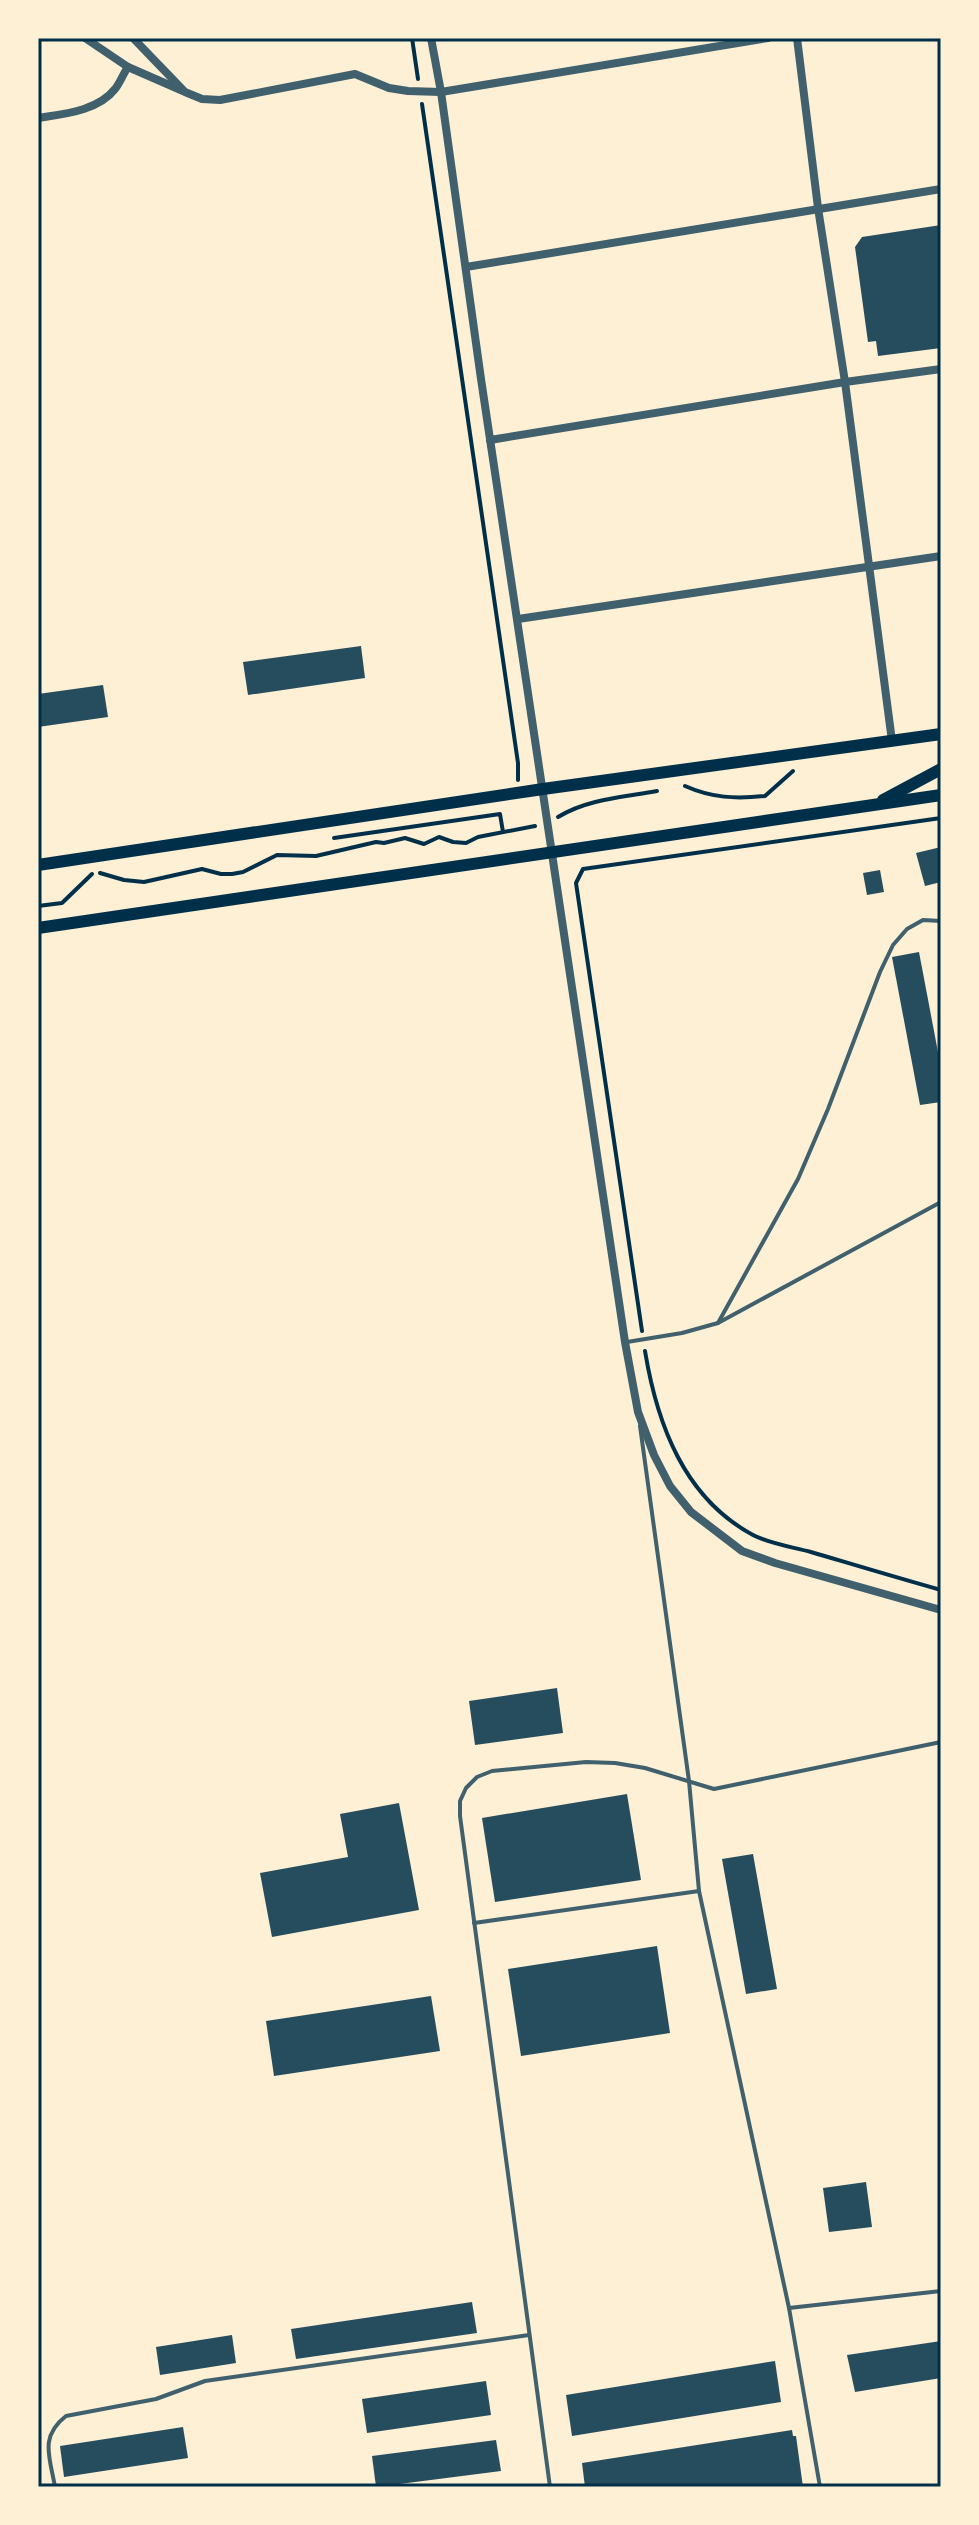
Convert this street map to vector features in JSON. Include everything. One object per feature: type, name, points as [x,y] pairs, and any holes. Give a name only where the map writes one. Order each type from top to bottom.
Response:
[{"type":"main road","points":[[38,865],[543,789],[941,734]]},
{"type":"main road","points":[[873,805],[941,769]]},
{"type":"main road","points":[[38,928],[941,795]]},
{"type":"street","points":[[85,38],[128,67],[202,99],[220,100],[355,74],[389,88],[441,92],[768,38]]},
{"type":"street","points":[[133,38],[185,92]]},
{"type":"street","points":[[431,38],[625,1342],[638,1412],[670,1486],[691,1512],[742,1551],[941,1610]]},
{"type":"street","points":[[797,38],[892,741]]},
{"type":"street","points":[[38,118],[79,111],[102,100],[113,92],[128,67]]},
{"type":"street","points":[[466,267],[941,189]]},
{"type":"street","points":[[490,440],[941,369]]},
{"type":"street","points":[[518,619],[941,556]]},
{"type":"lane","points":[[718,1323],[798,1179],[893,945],[907,929],[923,920],[941,921]]},
{"type":"lane","points":[[625,1342],[644,1341],[718,1323],[941,1202]]},
{"type":"lane","points":[[638,1412],[689,1781],[699,1891],[789,2308],[820,2487]]},
{"type":"lane","points":[[550,2487],[460,1816],[460,1801],[466,1788],[477,1777],[492,1771],[600,1762],[645,1768],[714,1789],[941,1742]]},
{"type":"lane","points":[[474,1923],[699,1891]]},
{"type":"lane","points":[[789,2308],[941,2291]]},
{"type":"lane","points":[[55,2487],[49,2434],[66,2416],[156,2399],[205,2381],[529,2335]]},
{"type":"path","points":[[412,38],[518,763],[517,795]]},
{"type":"path","points":[[672,788],[687,786],[715,796],[765,796],[794,770]]},
{"type":"path","points":[[101,873],[144,882],[202,869],[232,874],[243,872],[277,855],[316,856],[405,838],[424,844],[439,837],[466,843],[478,837],[548,823],[570,809],[657,791]]},
{"type":"path","points":[[331,839],[500,814],[503,832]]},
{"type":"path","points":[[941,818],[583,869],[576,883],[644,1341],[663,1424],[677,1459],[709,1503],[755,1536],[941,1590]]},
{"type":"path","points":[[38,906],[62,903],[89,875],[116,871]]},
{"type":"building","points":[[941,225],[941,348],[878,356],[876,341],[868,342],[855,247],[862,237]]},
{"type":"building","points":[[361,646],[365,678],[248,695],[243,662]]},
{"type":"building","points":[[103,685],[108,717],[38,727],[38,694]]},
{"type":"building","points":[[941,847],[941,882],[925,886],[916,853]]},
{"type":"building","points":[[880,870],[884,892],[867,895],[863,873]]},
{"type":"building","points":[[919,952],[941,1068],[941,1102],[920,1105],[892,957]]},
{"type":"building","points":[[557,1688],[563,1733],[475,1745],[469,1701]]},
{"type":"building","points":[[627,1794],[641,1880],[495,1902],[482,1818]]},
{"type":"building","points":[[399,1803],[419,1910],[272,1937],[260,1873],[348,1857],[340,1814]]},
{"type":"building","points":[[753,1854],[777,1989],[746,1994],[722,1859]]},
{"type":"building","points":[[657,1946],[670,2033],[521,2056],[508,1969]]},
{"type":"building","points":[[431,1996],[440,2051],[274,2076],[266,2021]]},
{"type":"building","points":[[866,2182],[872,2227],[829,2232],[823,2188]]},
{"type":"building","points":[[472,2302],[477,2333],[296,2359],[291,2329]]},
{"type":"building","points":[[232,2335],[236,2363],[160,2375],[156,2347]]},
{"type":"building","points":[[941,2341],[941,2378],[855,2392],[847,2355]]},
{"type":"building","points":[[775,2361],[781,2402],[572,2436],[566,2395]]},
{"type":"building","points":[[486,2381],[491,2415],[367,2433],[362,2399]]},
{"type":"building","points":[[183,2427],[188,2458],[64,2477],[60,2446]]},
{"type":"building","points":[[792,2430],[793,2436],[796,2436],[803,2487],[585,2487],[582,2463]]},
{"type":"building","points":[[496,2440],[501,2471],[376,2487],[372,2456]]}]
